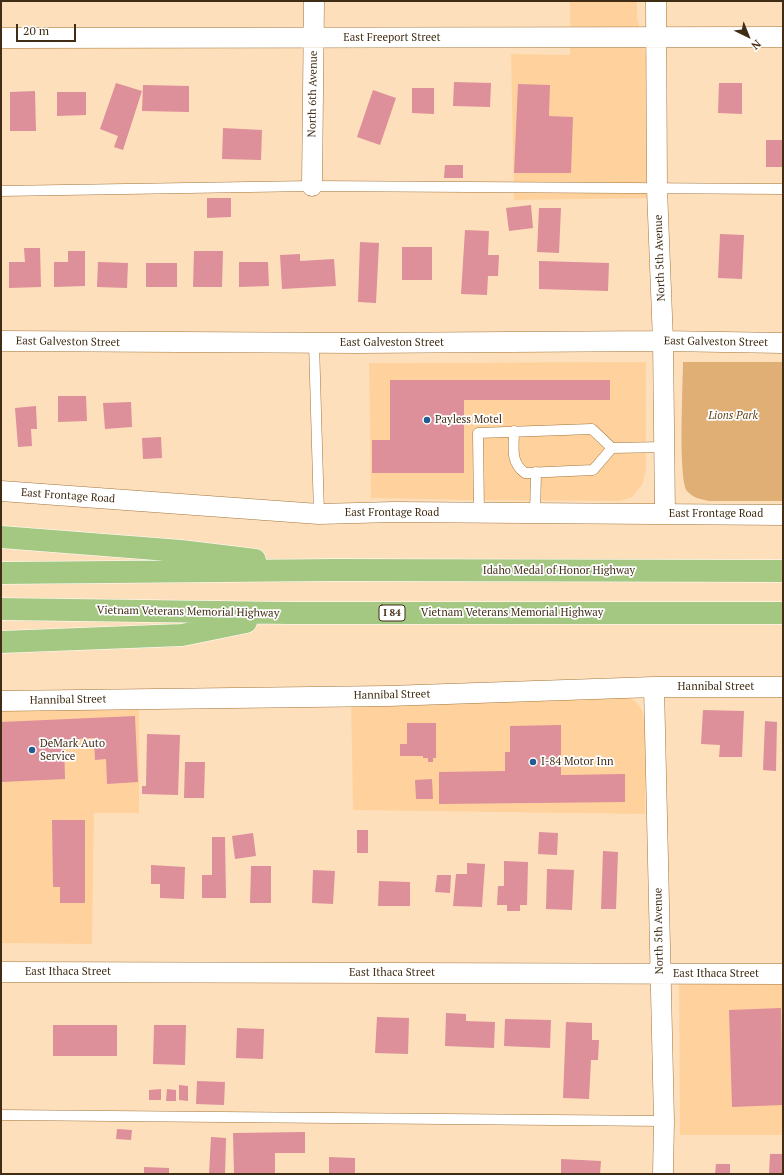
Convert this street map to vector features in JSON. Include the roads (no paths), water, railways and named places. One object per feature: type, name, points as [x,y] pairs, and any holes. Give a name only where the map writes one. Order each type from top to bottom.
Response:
[{"type":"highway","points":[[1,537],[180,551],[335,570]]},
{"type":"highway","points":[[1,573],[335,570]]},
{"type":"highway","name":"Idaho Medal of Honor Highway","points":[[335,570],[783,571]]},
{"type":"highway","name":"Vietnam Veterans Memorial Highway","points":[[1,609],[289,613],[783,613]]},
{"type":"highway","points":[[1,642],[182,635],[289,613]]},
{"type":"street","name":"North 6th Avenue","points":[[312,186],[314,1]]},
{"type":"street","name":"North 5th Avenue","points":[[656,1],[657,189],[663,341],[665,514]]},
{"type":"street","name":"East Freeport Street","points":[[1,38],[783,37]]},
{"type":"street","name":"East Galveston Street","points":[[1,341],[314,343],[663,341],[783,343]]},
{"type":"street","name":"East Frontage Road","points":[[1,491],[319,514],[479,513],[783,515]]},
{"type":"street","name":"Hannibal Street","points":[[1,701],[380,696],[654,688],[783,687]]},
{"type":"street","name":"North 5th Avenue","points":[[654,688],[664,1121],[663,1174]]},
{"type":"street","name":"East Ithaca Street","points":[[1,972],[783,974]]},
{"type":"lane","points":[[1,191],[312,186],[783,189]]},
{"type":"lane","points":[[314,343],[319,514]]},
{"type":"lane","points":[[479,513],[478,433],[592,429],[612,448],[664,446]]},
{"type":"lane","points":[[514,431],[514,461],[525,473],[593,470],[612,448]]},
{"type":"lane","points":[[535,514],[536,472]]},
{"type":"lane","points":[[1,1115],[664,1121]]},
{"type":"place","name":"Payless Motel","points":[[427,420]]},
{"type":"place","name":"DeMark Auto Service","points":[[32,750]]},
{"type":"place","name":"I-84 Motor Inn","points":[[533,762]]},
{"type":"park label","name":"Lions Park","points":[[733,416]]}]
